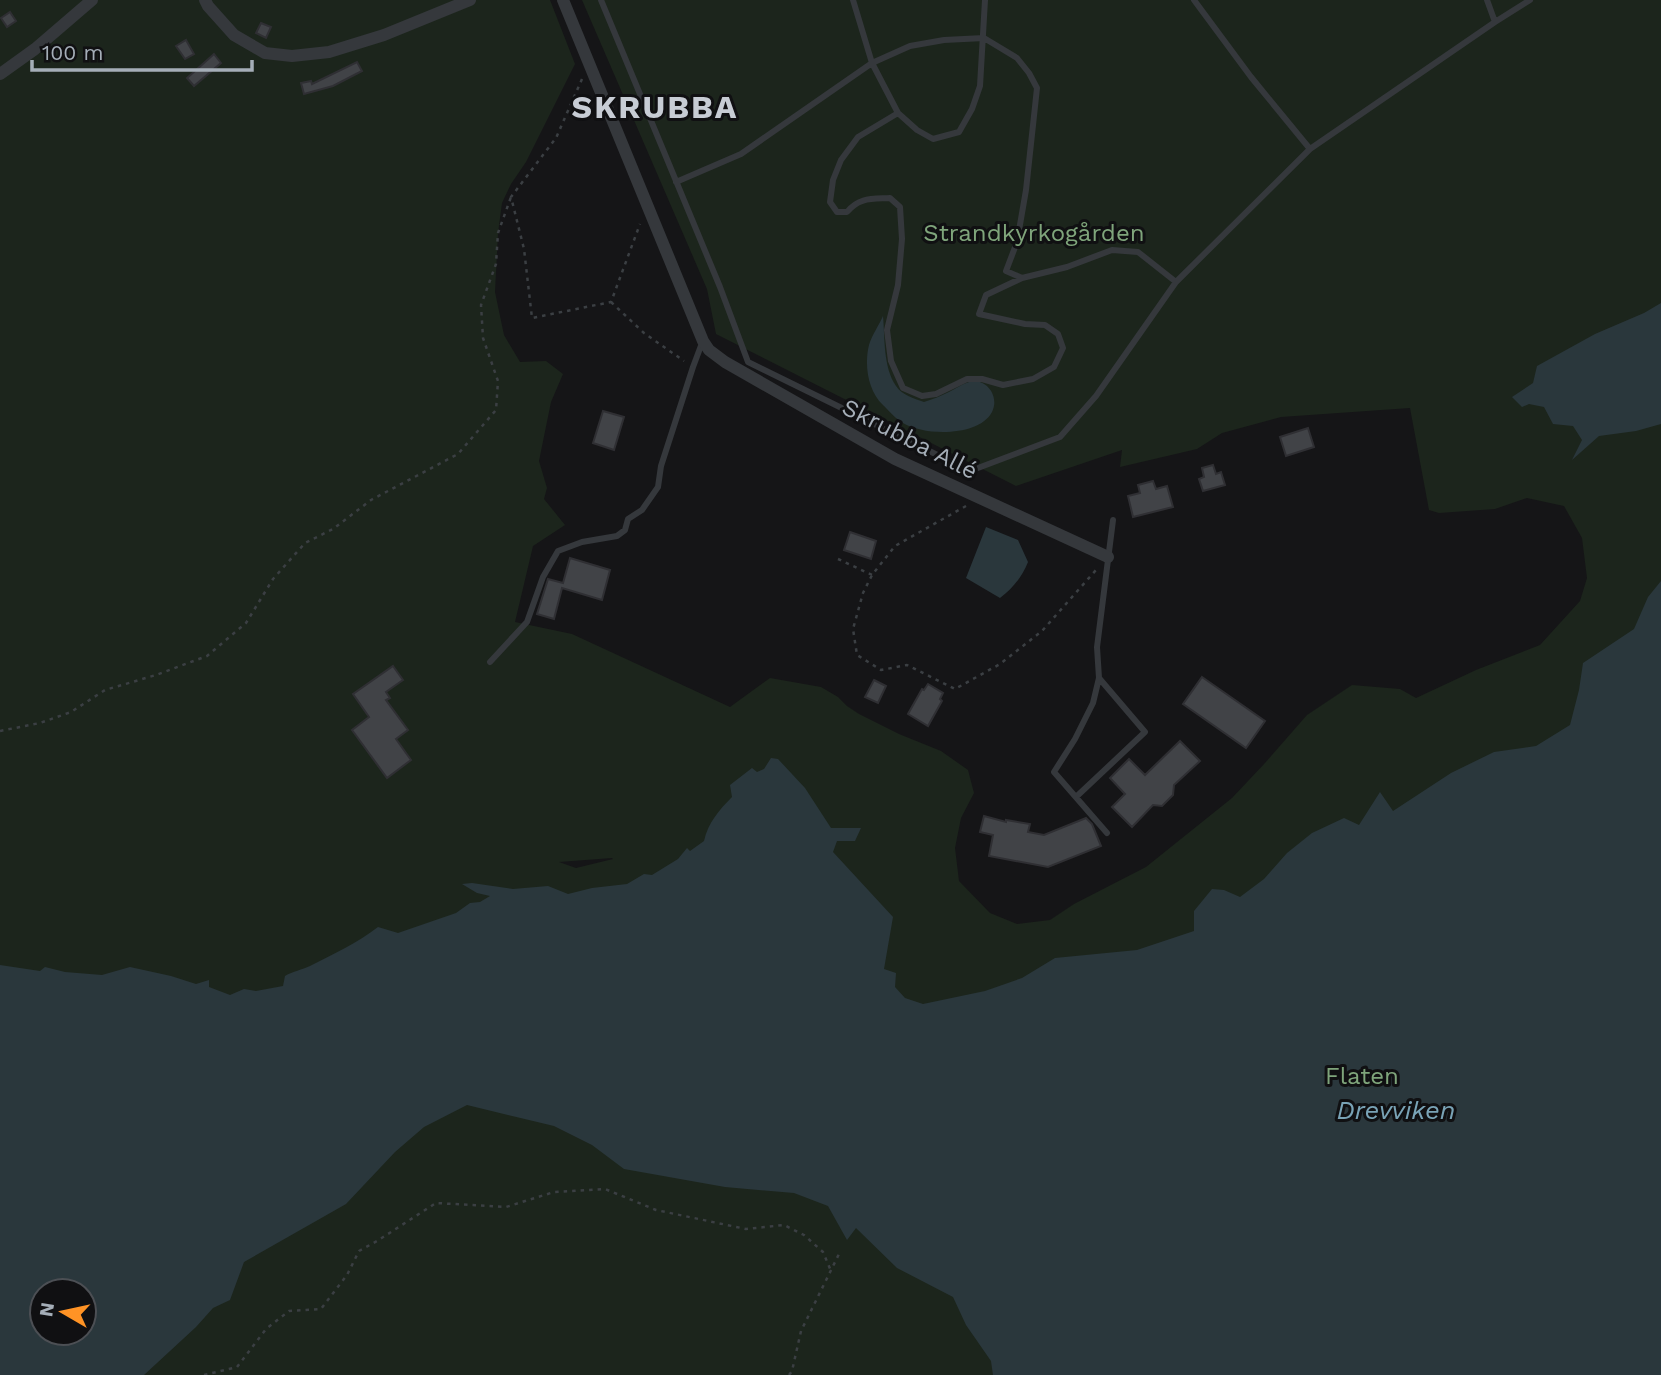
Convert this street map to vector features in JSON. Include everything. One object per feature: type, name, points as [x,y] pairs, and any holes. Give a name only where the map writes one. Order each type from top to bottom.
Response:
[{"type":"street","points":[[0,74],[35,49],[92,0]]},
{"type":"street","points":[[205,0],[234,35],[265,53],[292,56],[329,52],[384,35],[470,0]]},
{"type":"street","name":"Skrubba Allé","points":[[563,0],[709,350],[725,362],[883,452],[1108,557]]},
{"type":"lane","points":[[601,0],[720,287],[748,362],[970,471],[1060,437],[1096,396],[1175,282],[1310,149],[1530,0]]},
{"type":"lane","points":[[853,0],[872,63],[898,113],[916,130],[933,139],[959,132],[981,86],[985,0]]},
{"type":"lane","points":[[1195,0],[1251,77],[1310,149]]},
{"type":"lane","points":[[1488,0],[1495,22]]},
{"type":"lane","points":[[676,182],[741,155],[872,63],[910,46],[944,40],[984,38],[1017,58],[1037,88],[1026,190],[1017,242],[1006,271],[1022,278]]},
{"type":"lane","points":[[898,113],[858,137],[841,160],[833,180],[830,202],[837,212],[846,212],[853,204],[866,199],[890,198],[900,207],[902,239],[898,285],[887,330],[891,361],[903,388],[922,396],[936,394],[967,379],[982,379],[1003,385],[1033,379],[1054,367],[1063,348],[1058,334],[1052,329],[1045,325],[1025,324],[979,314],[986,295],[1022,278],[1067,267],[1112,250],[1138,252],[1175,282]]},
{"type":"lane","points":[[490,662],[527,622],[543,577],[558,551],[582,541],[617,536],[625,530],[628,519],[642,510],[658,487],[692,367],[703,341]]},
{"type":"lane","points":[[1107,833],[1054,772],[1093,703],[1099,678],[1097,647],[1113,520]]},
{"type":"lane","points":[[1076,797],[1145,732],[1099,678]]},
{"type":"path","points":[[0,731],[40,723],[71,712],[105,690],[207,656],[246,623],[273,579],[305,543],[333,528],[372,500],[458,453],[496,410],[498,381],[483,338],[481,305],[496,264],[498,233],[511,197],[556,138],[589,64]]},
{"type":"path","points":[[511,197],[524,249],[532,318],[611,302]]},
{"type":"path","points":[[611,302],[647,204]]},
{"type":"path","points":[[611,302],[643,333],[692,367]]},
{"type":"path","points":[[980,498],[895,546],[872,575],[863,593],[853,629],[857,655],[881,670],[907,665],[955,689],[1000,664],[1042,631],[1108,557]]},
{"type":"path","points":[[838,559],[872,575]]},
{"type":"path","points":[[204,1375],[237,1367],[266,1329],[289,1311],[321,1309],[348,1275],[359,1251],[436,1203],[506,1207],[554,1192],[605,1189],[656,1210],[746,1230],[784,1225],[804,1235],[823,1252],[831,1271]]},
{"type":"path","points":[[789,1375],[801,1331],[840,1252]]},
{"type":"green space","name":"Flaten","points":[[0,0],[550,0],[575,64],[526,162],[502,203],[495,292],[504,335],[520,362],[546,361],[563,374],[551,402],[539,461],[547,488],[544,499],[565,525],[533,546],[515,622],[572,634],[730,707],[770,678],[821,687],[859,714],[941,751],[968,770],[974,793],[961,818],[955,848],[959,881],[990,913],[1017,924],[1050,920],[1074,904],[1146,867],[1232,798],[1307,715],[1352,685],[1400,689],[1416,698],[1476,670],[1540,645],[1580,601],[1587,578],[1582,538],[1564,506],[1527,498],[1495,509],[1439,513],[1429,510],[1410,408],[1281,417],[1222,433],[1197,449],[1120,467],[1122,450],[1016,486],[716,334],[707,289],[582,0],[1661,0],[1661,1375],[0,1375]],"holes":[[[613,859],[576,868],[559,862]]]},
{"type":"water","points":[[1661,303],[1661,424],[1636,431],[1599,436],[1572,460],[1582,440],[1573,426],[1553,424],[1544,407],[1529,404],[1522,407],[1512,397],[1533,383],[1537,366],[1595,334]]},
{"type":"water","points":[[883,316],[887,361],[892,378],[899,389],[924,402],[966,383],[981,382],[990,389],[994,400],[992,412],[985,420],[964,430],[937,432],[912,427],[890,412],[874,393],[867,369],[869,345]]},
{"type":"water","points":[[986,527],[1018,540],[1028,562],[1017,582],[1000,598],[966,578]]},
{"type":"water","name":"Drevviken","points":[[1661,581],[1661,1375],[993,1375],[991,1361],[966,1325],[953,1297],[897,1268],[856,1228],[847,1240],[828,1206],[794,1193],[725,1187],[624,1169],[592,1145],[554,1126],[467,1105],[424,1127],[395,1152],[346,1204],[244,1262],[230,1300],[213,1308],[144,1375],[0,1375],[0,965],[40,971],[45,967],[65,972],[102,975],[130,967],[196,984],[209,980],[209,987],[230,995],[244,989],[256,991],[283,986],[285,976],[337,953],[378,927],[398,933],[456,913],[470,903],[480,902],[490,896],[477,893],[462,884],[513,889],[548,886],[568,894],[627,884],[644,874],[652,875],[678,859],[687,848],[690,851],[704,841],[715,817],[732,797],[730,785],[752,768],[757,772],[764,769],[771,758],[778,759],[805,788],[831,828],[861,828],[855,841],[837,841],[833,852],[893,917],[884,969],[896,973],[895,987],[905,998],[923,1004],[985,991],[1022,978],[1055,958],[1137,950],[1194,931],[1194,911],[1212,889],[1224,890],[1240,897],[1264,879],[1287,853],[1312,833],[1344,818],[1359,825],[1380,792],[1393,811],[1451,773],[1494,752],[1536,746],[1570,725],[1583,663],[1634,629],[1648,597]]},
{"type":"building","points":[[10,12],[16,21],[7,27],[1,18]]},
{"type":"building","points":[[261,23],[271,27],[266,38],[256,33]]},
{"type":"building","points":[[186,40],[194,54],[185,59],[176,46]]},
{"type":"building","points":[[214,54],[221,63],[194,86],[187,78]]},
{"type":"building","points":[[357,62],[362,71],[333,86],[304,94],[301,83],[311,81],[312,84]]},
{"type":"building","points":[[603,411],[624,417],[614,450],[593,443]]},
{"type":"building","points":[[1308,428],[1314,447],[1286,456],[1280,437]]},
{"type":"building","points":[[1213,465],[1216,474],[1221,472],[1225,485],[1203,491],[1199,479],[1204,477],[1202,468]]},
{"type":"building","points":[[1153,481],[1156,489],[1167,486],[1173,507],[1133,517],[1128,496],[1140,493],[1138,485]]},
{"type":"building","points":[[850,532],[876,541],[871,559],[844,550]]},
{"type":"building","points":[[570,558],[610,570],[602,600],[562,588],[554,619],[537,614],[548,579],[563,583]]},
{"type":"building","points":[[393,666],[403,680],[386,692],[390,698],[386,700],[408,730],[396,739],[411,760],[387,778],[352,730],[369,717],[353,694]]},
{"type":"building","points":[[1202,677],[1265,721],[1246,748],[1183,704]]},
{"type":"building","points":[[874,680],[886,686],[878,703],[865,697]]},
{"type":"building","points":[[928,684],[943,693],[940,699],[942,701],[928,726],[908,714],[922,689]]},
{"type":"building","points":[[1180,741],[1200,761],[1174,785],[1173,795],[1162,806],[1153,805],[1132,827],[1112,807],[1125,794],[1110,778],[1129,759],[1145,775]]},
{"type":"building","points":[[984,816],[1006,822],[1030,824],[1028,832],[1044,835],[1086,818],[1092,824],[1101,846],[1048,867],[989,856],[993,835],[980,832]]},
{"type":"district","name":"SKRUBBA","points":[[655,107]]},
{"type":"park label","name":"Strandkyrkogården","points":[[1034,233]]}]
